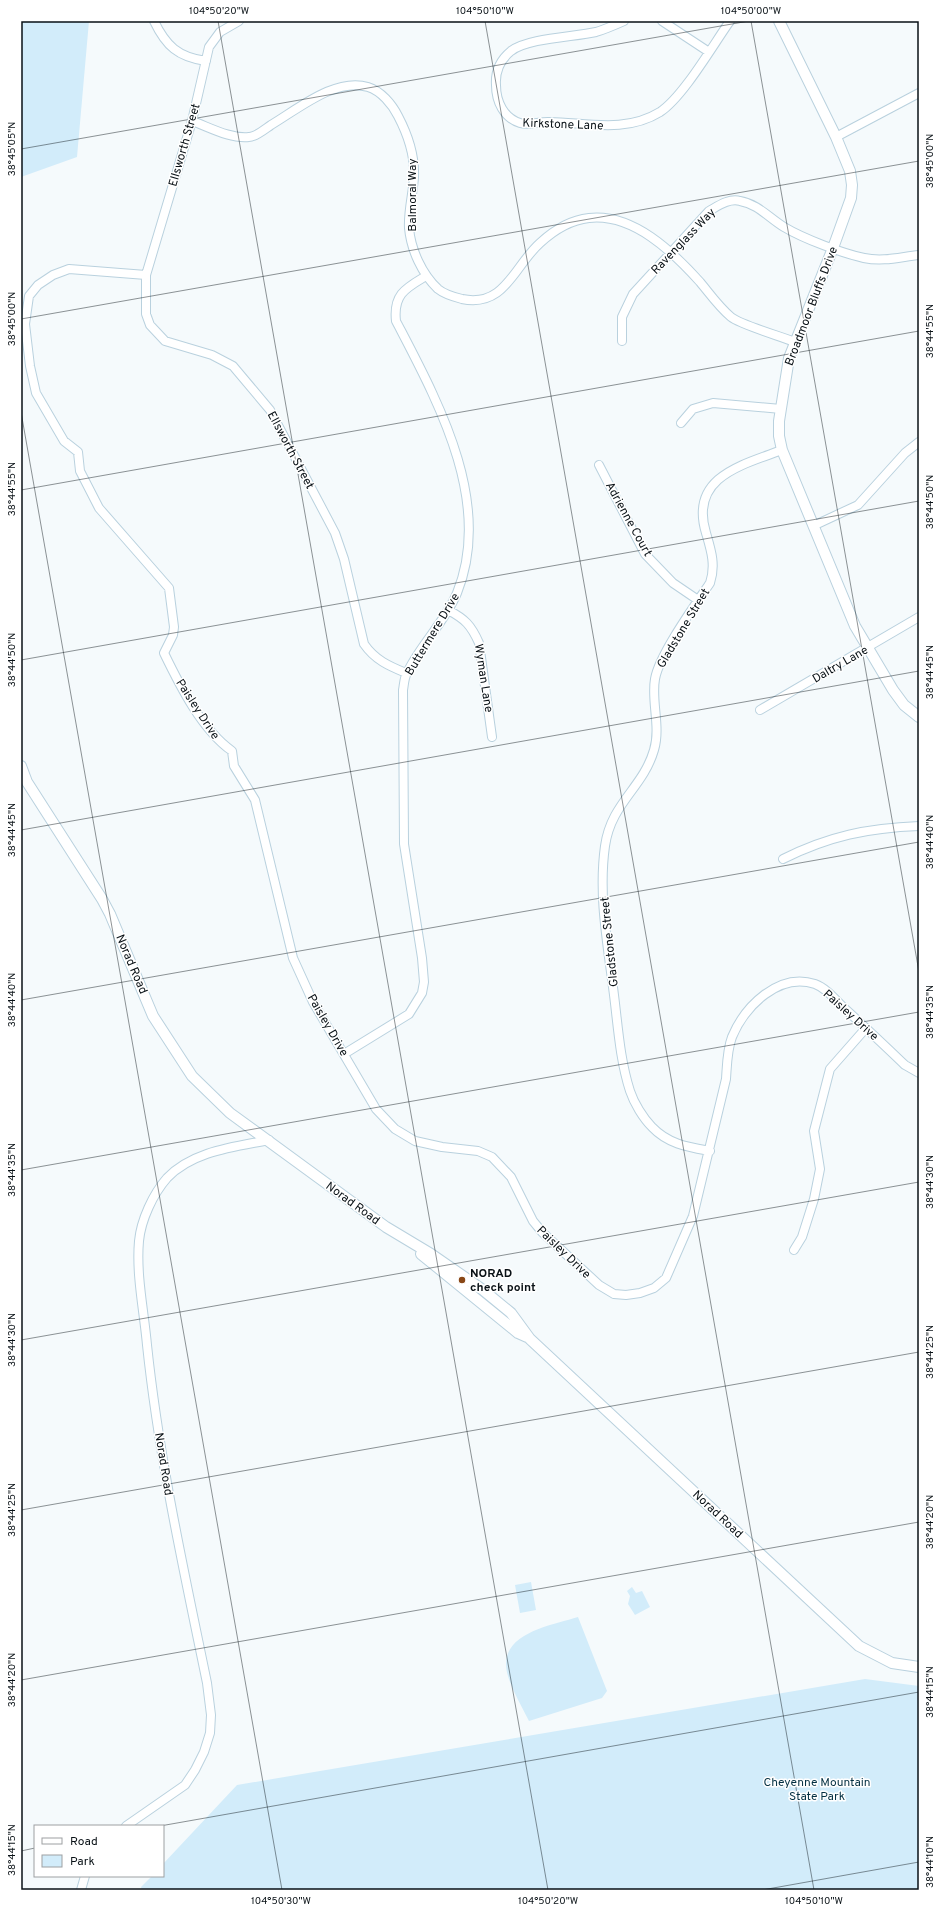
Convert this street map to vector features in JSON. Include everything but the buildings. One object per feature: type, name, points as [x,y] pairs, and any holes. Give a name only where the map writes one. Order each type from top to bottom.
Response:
[{"type":"street","points":[[154,21],[161,36],[176,51],[189,59],[206,61]]},
{"type":"street","name":"Ellsworth Street","points":[[239,21],[220,32],[209,47],[192,121],[146,275],[146,314],[150,325],[165,341],[212,355],[233,366],[270,410],[334,533],[344,559],[364,644],[370,653],[382,663],[406,673]]},
{"type":"street","name":"Kirkstone Lane","points":[[624,21],[596,32],[527,44],[511,50],[499,64],[496,72],[496,89],[501,108],[512,119],[521,123],[529,124],[548,122],[605,126],[624,125],[644,120],[660,112],[673,101],[730,21]]},
{"type":"street","points":[[662,21],[709,52]]},
{"type":"street","name":"Broadmoor Bluffs Drive","points":[[779,21],[836,136],[850,171],[852,185],[851,198],[834,248],[795,342],[786,374],[779,436],[782,450],[855,626],[893,690],[904,704],[919,717]]},
{"type":"street","name":"Balmoral Way","points":[[192,121],[234,136],[251,137],[333,88],[352,85],[368,87],[382,95],[394,108],[405,130],[412,154],[414,176],[409,228],[414,251],[426,276],[440,290],[458,298],[473,301],[492,296],[510,281],[538,244],[572,222],[590,218],[613,221],[633,227],[651,236],[671,252],[733,319],[795,342]]},
{"type":"street","points":[[836,136],[919,93]]},
{"type":"street","name":"Ravenglass Way","points":[[622,341],[622,317],[626,305],[633,294],[709,211],[722,203],[739,200],[755,206],[784,227],[834,248],[863,258],[882,261],[919,255]]},
{"type":"street","points":[[23,324],[29,296],[38,285],[53,275],[69,269],[146,275]]},
{"type":"street","name":"Buttermere Drive","points":[[344,1054],[409,1014],[422,993],[424,982],[422,958],[404,844],[402,690],[406,673],[448,610],[456,595],[464,575],[468,555],[469,530],[467,506],[450,435],[430,385],[396,320],[395,310],[401,293],[426,276]]},
{"type":"street","name":"Paisley Drive","points":[[23,324],[36,394],[64,441],[78,452],[80,471],[99,508],[169,588],[174,627],[173,635],[164,653],[193,706],[218,741],[232,751],[234,766],[255,800],[293,958],[313,1002],[376,1109],[395,1129],[415,1141],[442,1147],[478,1152],[492,1157],[511,1177],[533,1221],[542,1232],[599,1286],[614,1294],[626,1295],[640,1293],[654,1288],[666,1278],[694,1216],[726,1079],[727,1058],[732,1037],[753,1005],[767,993],[789,984],[801,982],[815,984],[830,995],[906,1065],[919,1073]]},
{"type":"street","points":[[681,423],[693,409],[713,403],[781,409]]},
{"type":"street","points":[[813,526],[858,505],[905,453],[919,442]]},
{"type":"street","name":"Gladstone Street","points":[[710,1151],[682,1146],[664,1138],[651,1126],[630,1093],[624,1067],[603,913],[604,847],[607,833],[617,809],[644,775],[653,755],[656,735],[655,678],[659,664],[710,583],[713,575],[712,554],[702,519],[705,498],[711,486],[720,476],[732,469],[782,450]]},
{"type":"street","name":"Adrienne Court","points":[[599,465],[645,554],[662,573],[698,600]]},
{"type":"street","name":"Wyman Lane","points":[[448,610],[463,618],[473,629],[479,642],[492,737]]},
{"type":"street","name":"Daltry Lane","points":[[760,710],[919,617]]},
{"type":"street","name":"Norad Road","points":[[21,766],[27,782],[105,904],[154,1016],[181,1062],[213,1098],[230,1113],[400,1235],[518,1333],[530,1339],[859,1646],[892,1663],[919,1667]]},
{"type":"street","points":[[783,859],[819,843],[850,833],[919,826]]},
{"type":"street","points":[[794,1250],[802,1237],[820,1169],[814,1131],[830,1068],[866,1028]]},
{"type":"street","name":"Norad Road","points":[[127,1825],[185,1785],[204,1752],[210,1733],[211,1715],[207,1683],[168,1490],[151,1378],[138,1263],[139,1240],[144,1222],[153,1200],[167,1178],[185,1164],[204,1155],[232,1147],[269,1140]]},
{"type":"street","points":[[81,1890],[85,1877]]},
{"type":"green space","points":[[21,21],[89,21],[77,157],[21,177]]},
{"type":"green space","points":[[531,1582],[536,1610],[520,1613],[515,1585]]},
{"type":"green space","points":[[632,1587],[636,1593],[642,1591],[650,1607],[635,1615],[628,1604],[630,1596],[627,1591]]},
{"type":"green space","points":[[578,1617],[607,1691],[602,1698],[529,1721],[515,1694],[508,1676],[506,1662],[509,1650],[517,1641],[527,1634],[553,1624]]},
{"type":"green space","name":"Cheyenne Mountain State Park","points":[[865,1679],[919,1686],[919,1890],[142,1890],[141,1887],[151,1877],[164,1877],[164,1863],[237,1785]]},
{"type":"place","name":"NORAD check point","points":[[462,1280]]}]
